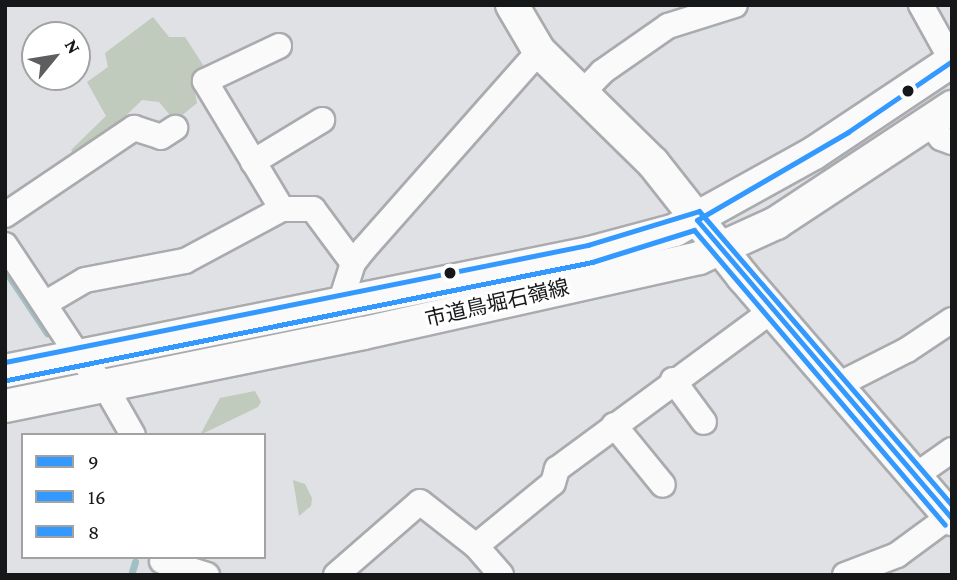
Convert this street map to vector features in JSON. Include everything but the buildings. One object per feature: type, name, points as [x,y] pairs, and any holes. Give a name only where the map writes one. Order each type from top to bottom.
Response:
[{"type":"street","points":[[512,5],[539,51],[653,163],[720,249],[951,518],[892,565],[845,575]]},
{"type":"street","points":[[582,93],[601,72],[668,26],[735,5]]},
{"type":"street","points":[[921,5],[952,61]]},
{"type":"street","points":[[279,46],[205,81],[282,209]]},
{"type":"street","points":[[340,304],[353,263],[539,51]]},
{"type":"street","name":"市道鳥堀石嶺線","points":[[5,372],[590,253],[697,220],[825,146],[952,61]]},
{"type":"street","points":[[253,162],[322,120]]},
{"type":"street","name":"市道鳥堀石嶺線","points":[[5,406],[662,268],[720,249],[776,223],[944,124]]},
{"type":"street","points":[[5,215],[134,128],[161,137],[175,128]]},
{"type":"street","points":[[46,303],[85,280],[185,261],[282,209],[313,209],[353,263]]},
{"type":"street","points":[[5,246],[46,303],[79,357],[105,386],[131,433]]},
{"type":"street","points":[[476,546],[553,483],[556,469],[673,380],[773,310]]},
{"type":"street","points":[[838,385],[907,350],[952,320]]},
{"type":"street","points":[[673,380],[704,422]]},
{"type":"street","points":[[614,425],[663,485]]},
{"type":"street","points":[[915,476],[952,450]]},
{"type":"street","points":[[336,575],[420,502],[476,546],[501,575]]},
{"type":"street","points":[[163,564],[207,575]]},
{"type":"shaded area","points":[[153,17],[169,37],[185,37],[205,68],[193,80],[197,103],[175,121],[159,102],[142,100],[108,133],[75,157],[71,150],[106,116],[91,89],[91,79],[108,67],[105,53]]},
{"type":"shaded area","points":[[255,391],[261,402],[258,407],[201,433],[220,398]]},
{"type":"shaded area","points":[[293,480],[305,484],[312,498],[311,506],[299,516]]},
{"type":"waterway","points":[[5,270],[47,333]]},
{"type":"waterway","points":[[131,575],[135,562]]},
{"type":"transit line","name":"9","points":[[697,220],[848,132],[952,61]]},
{"type":"transit line","name":"8","points":[[5,362],[588,245],[699,211],[952,505]]},
{"type":"transit line","name":"9","points":[[697,220],[952,519]]},
{"type":"transit line","name":"16","points":[[7,380],[592,262],[694,230],[945,525]]}]
